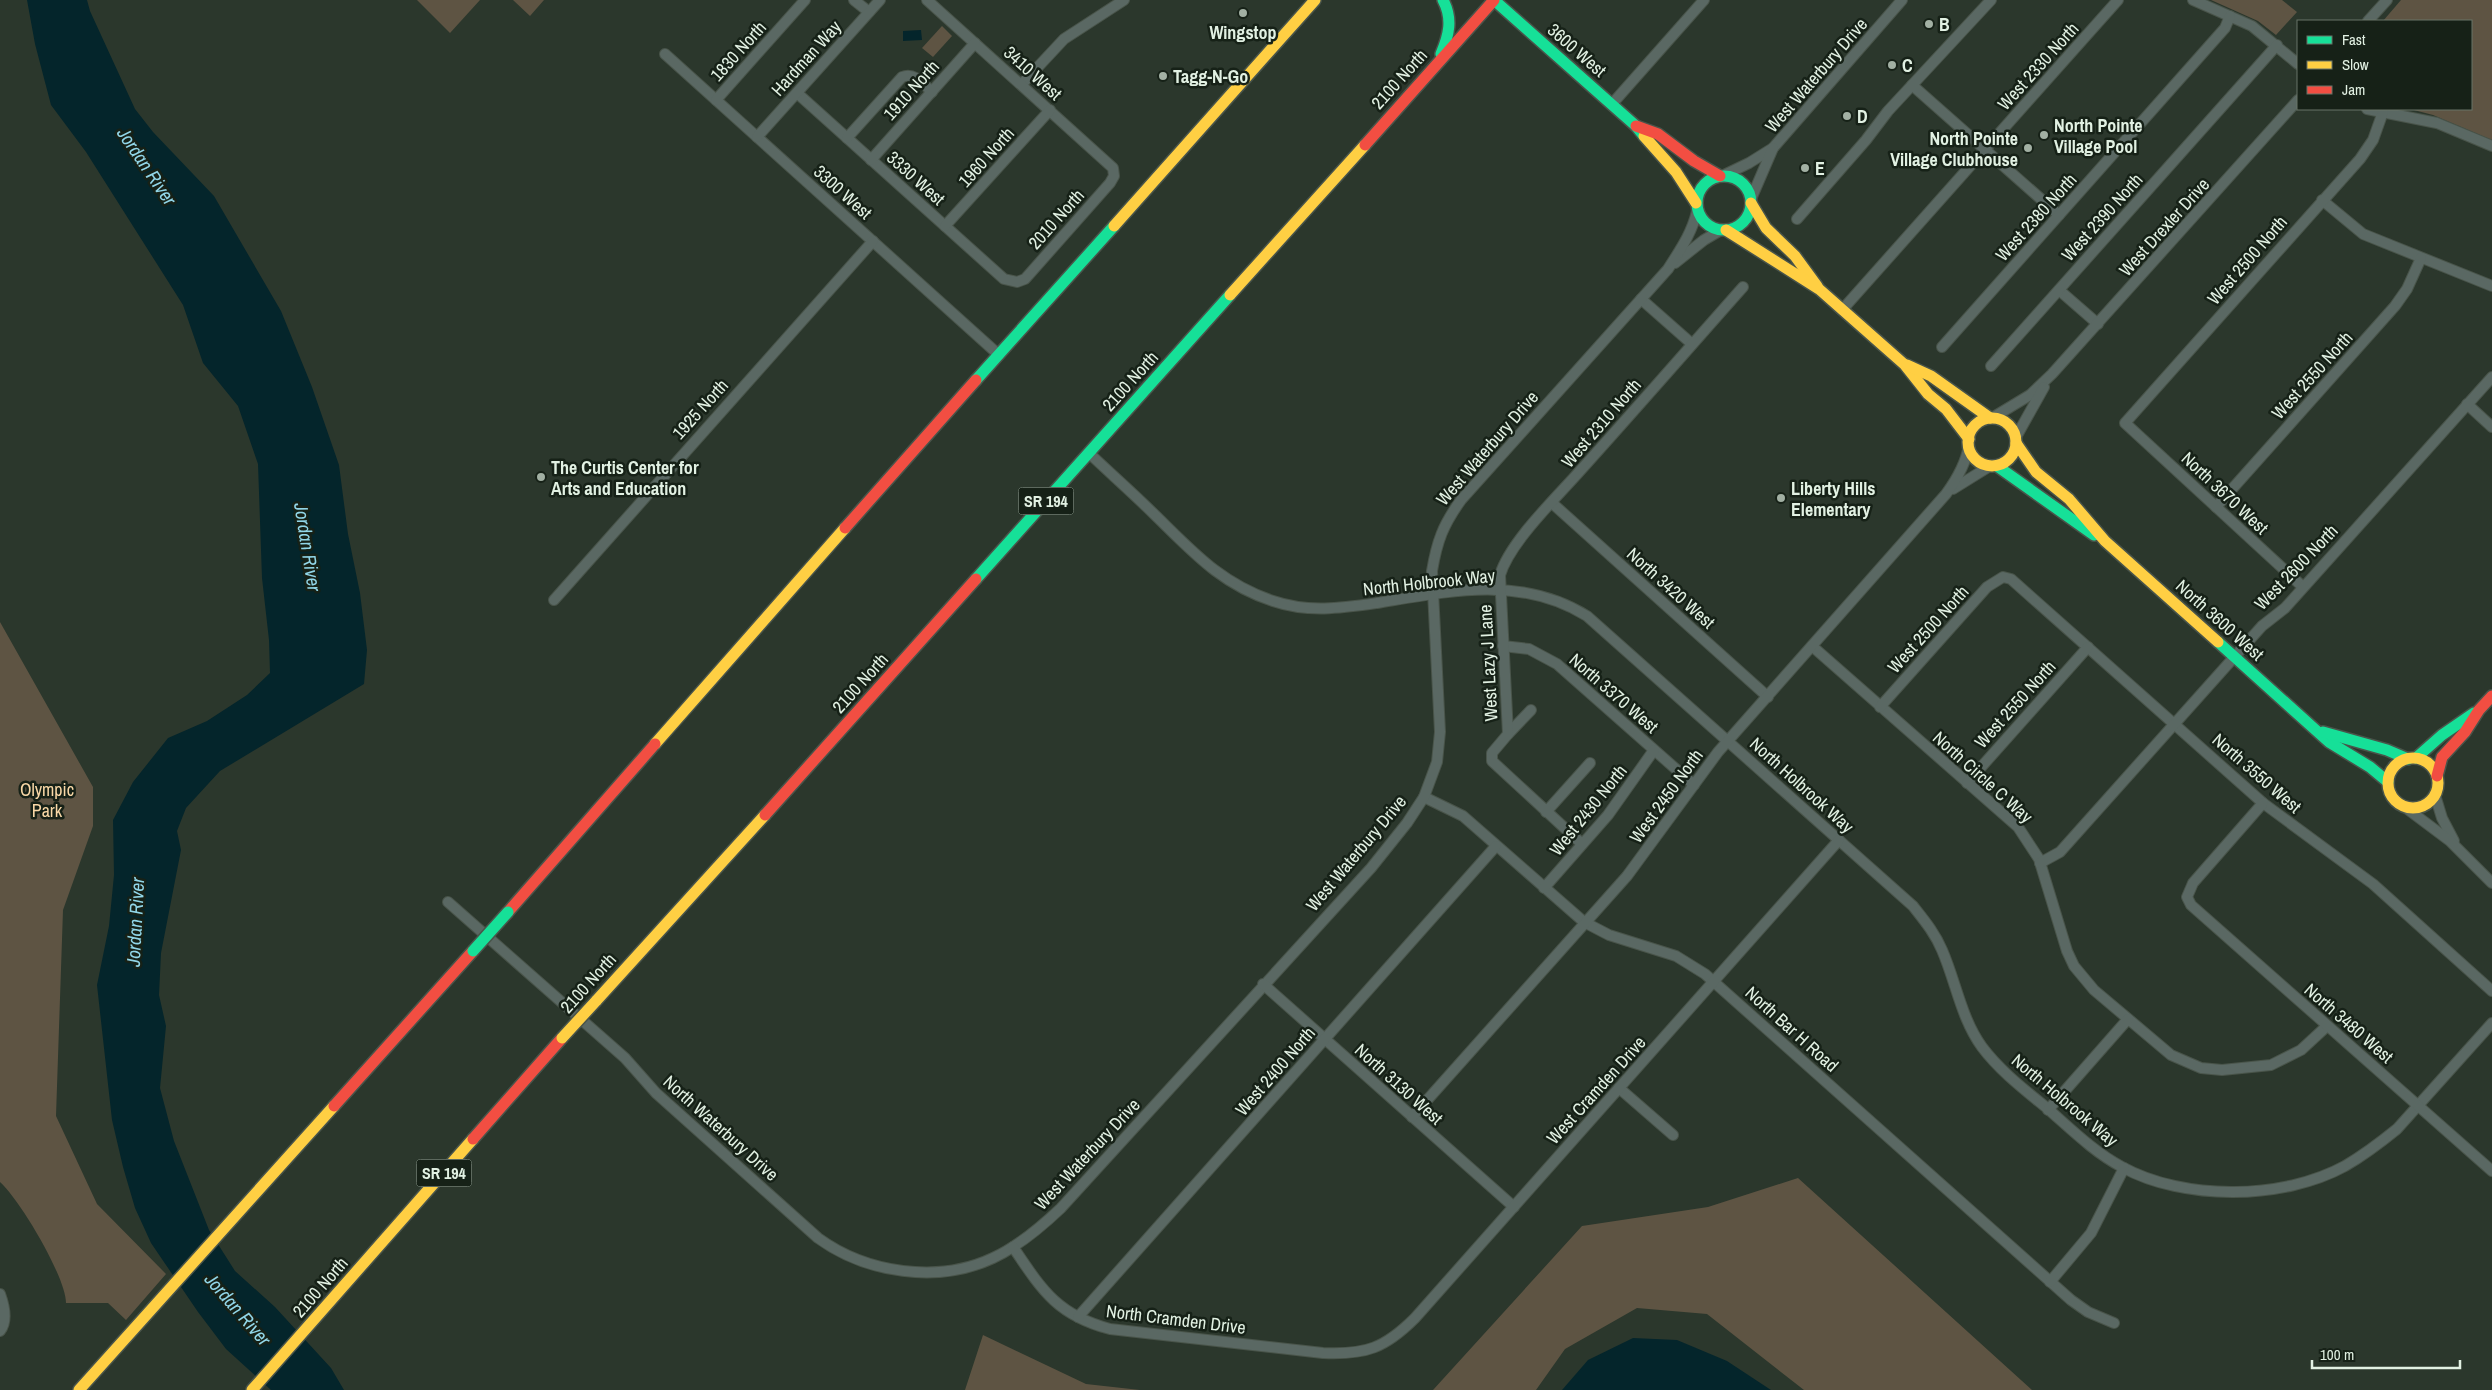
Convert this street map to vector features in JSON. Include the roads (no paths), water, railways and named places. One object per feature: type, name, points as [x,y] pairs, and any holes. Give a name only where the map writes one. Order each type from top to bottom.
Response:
[{"type":"main road","points":[[79,1390],[508,912],[804,574],[1315,0]]},
{"type":"main road","points":[[1434,67],[1449,30],[1449,13],[1443,0]]},
{"type":"main road","name":"2100 North","points":[[252,1390],[562,1038],[790,788],[1494,0]]},
{"type":"main road","name":"3600 West","points":[[1494,0],[1636,126]]},
{"type":"main road","points":[[1636,126],[1658,134],[1699,164],[1721,176],[1738,179],[1744,185],[1766,228],[1795,256],[1819,289],[1904,365],[1928,394],[1946,408],[1969,442],[1974,457],[1993,466],[2003,464],[2013,456],[2016,440],[2009,425],[1991,418],[1931,376],[1904,365]]},
{"type":"main road","points":[[1636,126],[1655,150],[1680,174],[1706,224],[1723,230],[1762,251],[1792,273],[1819,289]]},
{"type":"main road","points":[[1697,207],[1701,187],[1707,181],[1721,176]]},
{"type":"main road","points":[[1723,230],[1743,222],[1748,215],[1751,201]]},
{"type":"main road","points":[[1969,442],[1974,427],[1991,418]]},
{"type":"main road","name":"North 3600 West","points":[[2016,440],[2036,472],[2069,499],[2105,541],[2329,742],[2370,767],[2388,782]]},
{"type":"main road","name":"North 3600 West","points":[[1993,466],[2072,521],[2105,541]]},
{"type":"main road","points":[[2479,710],[2412,758],[2394,767],[2388,782],[2392,798],[2406,808],[2423,806],[2435,795],[2442,757],[2465,732],[2479,710],[2492,696]]},
{"type":"main road","name":"North 3600 West","points":[[2312,725],[2334,737],[2378,746],[2412,758]]},
{"type":"main road","points":[[2412,758],[2428,763],[2437,776]]},
{"type":"street","name":"1830 North","points":[[716,100],[805,0]]},
{"type":"street","points":[[854,0],[868,12]]},
{"type":"street","name":"Hardman Way","points":[[757,137],[880,0]]},
{"type":"street","name":"3410 West","points":[[927,0],[1109,163],[1114,172]]},
{"type":"street","points":[[1022,84],[1064,39],[1109,12],[1124,0]]},
{"type":"street","points":[[1612,104],[1704,0]]},
{"type":"street","name":"West Waterbury Drive","points":[[1721,176],[1749,163],[1773,148],[1902,0]]},
{"type":"street","points":[[1796,219],[1912,85],[1991,0]]},
{"type":"street","name":"West 2330 North","points":[[1842,310],[2118,0]]},
{"type":"street","points":[[2194,0],[2252,26],[2297,63]]},
{"type":"street","points":[[2369,20],[2386,0]]},
{"type":"street","name":"West 2380 North","points":[[1942,347],[2225,28],[2230,16]]},
{"type":"street","name":"1910 North","points":[[871,160],[976,43]]},
{"type":"street","name":"West 2390 North","points":[[1991,366],[2277,45]]},
{"type":"street","name":"3300 West","points":[[665,54],[1000,355]]},
{"type":"street","points":[[847,138],[902,77],[908,75],[915,77],[932,92]]},
{"type":"street","points":[[1912,85],[2059,215]]},
{"type":"street","name":"3330 West","points":[[796,93],[1004,279],[1017,282]]},
{"type":"street","name":"West Drexler Drive","points":[[1991,418],[2030,395],[2052,374],[2297,101]]},
{"type":"street","name":"1960 North","points":[[945,226],[1050,110]]},
{"type":"street","points":[[2372,110],[2437,123],[2492,146]]},
{"type":"street","name":"West 2500 North","points":[[2125,423],[2367,150],[2378,130],[2383,112]]},
{"type":"street","name":"West Waterbury Drive","points":[[1751,201],[1773,148]]},
{"type":"street","name":"2010 North","points":[[1017,282],[1025,279],[1110,183],[1114,172]]},
{"type":"street","points":[[2322,200],[2363,234],[2492,286]]},
{"type":"street","name":"West Waterbury Drive","points":[[1013,1246],[1043,1225],[1061,1208],[1262,984],[1371,868],[1407,823],[1424,797],[1437,762],[1440,732],[1432,571],[1436,547],[1444,524],[1461,500],[1668,269],[1686,243],[1694,224],[1697,207]]},
{"type":"street","name":"West Waterbury Drive","points":[[1668,269],[1704,240],[1723,230]]},
{"type":"street","name":"1925 North","points":[[554,600],[873,241]]},
{"type":"street","name":"West 2550 North","points":[[2216,507],[2395,306],[2412,280],[2422,258]]},
{"type":"street","name":"West 2310 North","points":[[1500,589],[1504,564],[1513,550],[1552,503],[1743,287]]},
{"type":"street","points":[[2059,290],[2098,324]]},
{"type":"street","points":[[1641,299],[1692,344]]},
{"type":"street","name":"West Drexler Drive","points":[[2016,440],[2029,410],[2052,374]]},
{"type":"street","name":"West 2600 North","points":[[2040,863],[2060,852],[2262,626],[2285,608],[2492,377]]},
{"type":"street","points":[[2467,404],[2492,427]]},
{"type":"street","name":"North 3670 West","points":[[2125,423],[2304,586]]},
{"type":"street","name":"West 2450 North","points":[[1412,1117],[1646,853],[1694,784],[1728,741],[1946,494],[1961,471],[1969,442]]},
{"type":"street","name":"North Holbrook Way","points":[[1089,453],[1151,510],[1199,560],[1224,577],[1261,597],[1302,608],[1334,609],[1434,594],[1500,589],[1539,594],[1565,604],[1587,616],[1913,906],[1942,950],[1962,1010],[1982,1047],[1996,1064],[2086,1143],[2124,1168],[2152,1180],[2179,1188],[2227,1191],[2295,1185],[2343,1167],[2363,1155],[2397,1128],[2492,1022]]},
{"type":"street","name":"West 2450 North","points":[[1946,494],[1993,466]]},
{"type":"street","name":"North 3420 West","points":[[1552,503],[1768,696]]},
{"type":"street","name":"West 2500 North","points":[[1880,707],[1987,587],[2003,577]]},
{"type":"street","name":"North 3550 West","points":[[2003,577],[2018,584],[2263,803],[2373,884],[2492,991]]},
{"type":"street","name":"West Lazy J Lane","points":[[1500,589],[1508,734]]},
{"type":"street","name":"North 3370 West","points":[[1503,646],[1529,649],[1557,664],[1694,784]]},
{"type":"street","name":"North Circle C Way","points":[[1812,646],[2018,828],[2030,842],[2040,863],[2067,951],[2074,966],[2094,990],[2171,1055],[2201,1068],[2222,1070],[2271,1065],[2287,1059],[2310,1043],[2327,1026]]},
{"type":"street","name":"West 2550 North","points":[[1967,783],[2088,647]]},
{"type":"street","name":"West Lazy J Lane","points":[[1531,710],[1508,734],[1491,757],[1494,764],[1546,812]]},
{"type":"street","name":"West 2430 North","points":[[1544,888],[1612,809],[1654,750]]},
{"type":"street","points":[[1582,844],[1546,812],[1590,763]]},
{"type":"street","points":[[2435,795],[2448,831],[2464,854],[2492,884]]},
{"type":"street","name":"North Bar H Road","points":[[1424,797],[1463,816],[1584,922],[1609,935],[1676,956],[1714,982],[2050,1282],[2079,1306],[2114,1323]]},
{"type":"street","name":"North 3480 West","points":[[2263,803],[2193,883],[2187,897],[2199,912],[2492,1170]]},
{"type":"street","points":[[2406,808],[2464,854]]},
{"type":"street","name":"West Cramden Drive","points":[[1368,1350],[1384,1344],[1415,1318],[1839,840]]},
{"type":"street","name":"West 2400 North","points":[[1078,1317],[1496,846]]},
{"type":"street","name":"North Waterbury Drive","points":[[448,902],[626,1058],[656,1093],[818,1238],[835,1250],[884,1268],[930,1271],[971,1266],[994,1258],[1013,1246]]},
{"type":"street","name":"North 3130 West","points":[[1262,984],[1514,1207]]},
{"type":"street","points":[[2048,1110],[2128,1019]]},
{"type":"street","points":[[1619,1088],[1673,1135]]},
{"type":"street","points":[[2050,1282],[2088,1238],[2124,1168]]},
{"type":"street","name":"North Cramden Drive","points":[[1013,1246],[1048,1296],[1061,1308],[1078,1317],[1110,1329],[1323,1353],[1343,1354],[1368,1350]]},
{"type":"street","points":[[0,1294],[4,1312],[3,1327],[0,1331]]},
{"type":"water","name":"Jordan River","points":[[27,0],[87,0],[90,11],[135,109],[153,132],[214,196],[281,311],[312,387],[339,465],[348,534],[360,593],[367,650],[364,684],[220,771],[186,808],[177,831],[181,850],[161,953],[159,995],[166,1026],[160,1088],[174,1141],[209,1230],[235,1271],[275,1307],[331,1368],[344,1390],[271,1390],[226,1349],[151,1243],[135,1208],[112,1120],[97,985],[109,926],[114,875],[113,820],[133,782],[168,738],[207,721],[247,695],[270,673],[269,640],[262,578],[258,464],[238,406],[203,363],[183,305],[86,152],[51,105],[35,44]]},
{"type":"water","points":[[921,30],[922,40],[903,41],[903,31]]},
{"type":"water","points":[[1633,1338],[1677,1340],[1727,1361],[1771,1390],[1562,1390],[1588,1360]]},
{"type":"place","name":"Wingstop","points":[[1243,13]]},
{"type":"place","name":"B","points":[[1929,24]]},
{"type":"place","name":"C","points":[[1892,65]]},
{"type":"place","name":"Tagg-N-Go","points":[[1163,76]]},
{"type":"place","name":"D","points":[[1847,116]]},
{"type":"place","name":"North Pointe Village Pool","points":[[2044,135]]},
{"type":"place","name":"North Pointe Village Clubhouse","points":[[2028,148]]},
{"type":"place","name":"E","points":[[1805,168]]},
{"type":"place","name":"The Curtis Center for Arts and Education","points":[[541,477]]},
{"type":"place","name":"Liberty Hills Elementary","points":[[1781,498]]},
{"type":"park label","name":"Olympic Park","points":[[47,800]]}]
